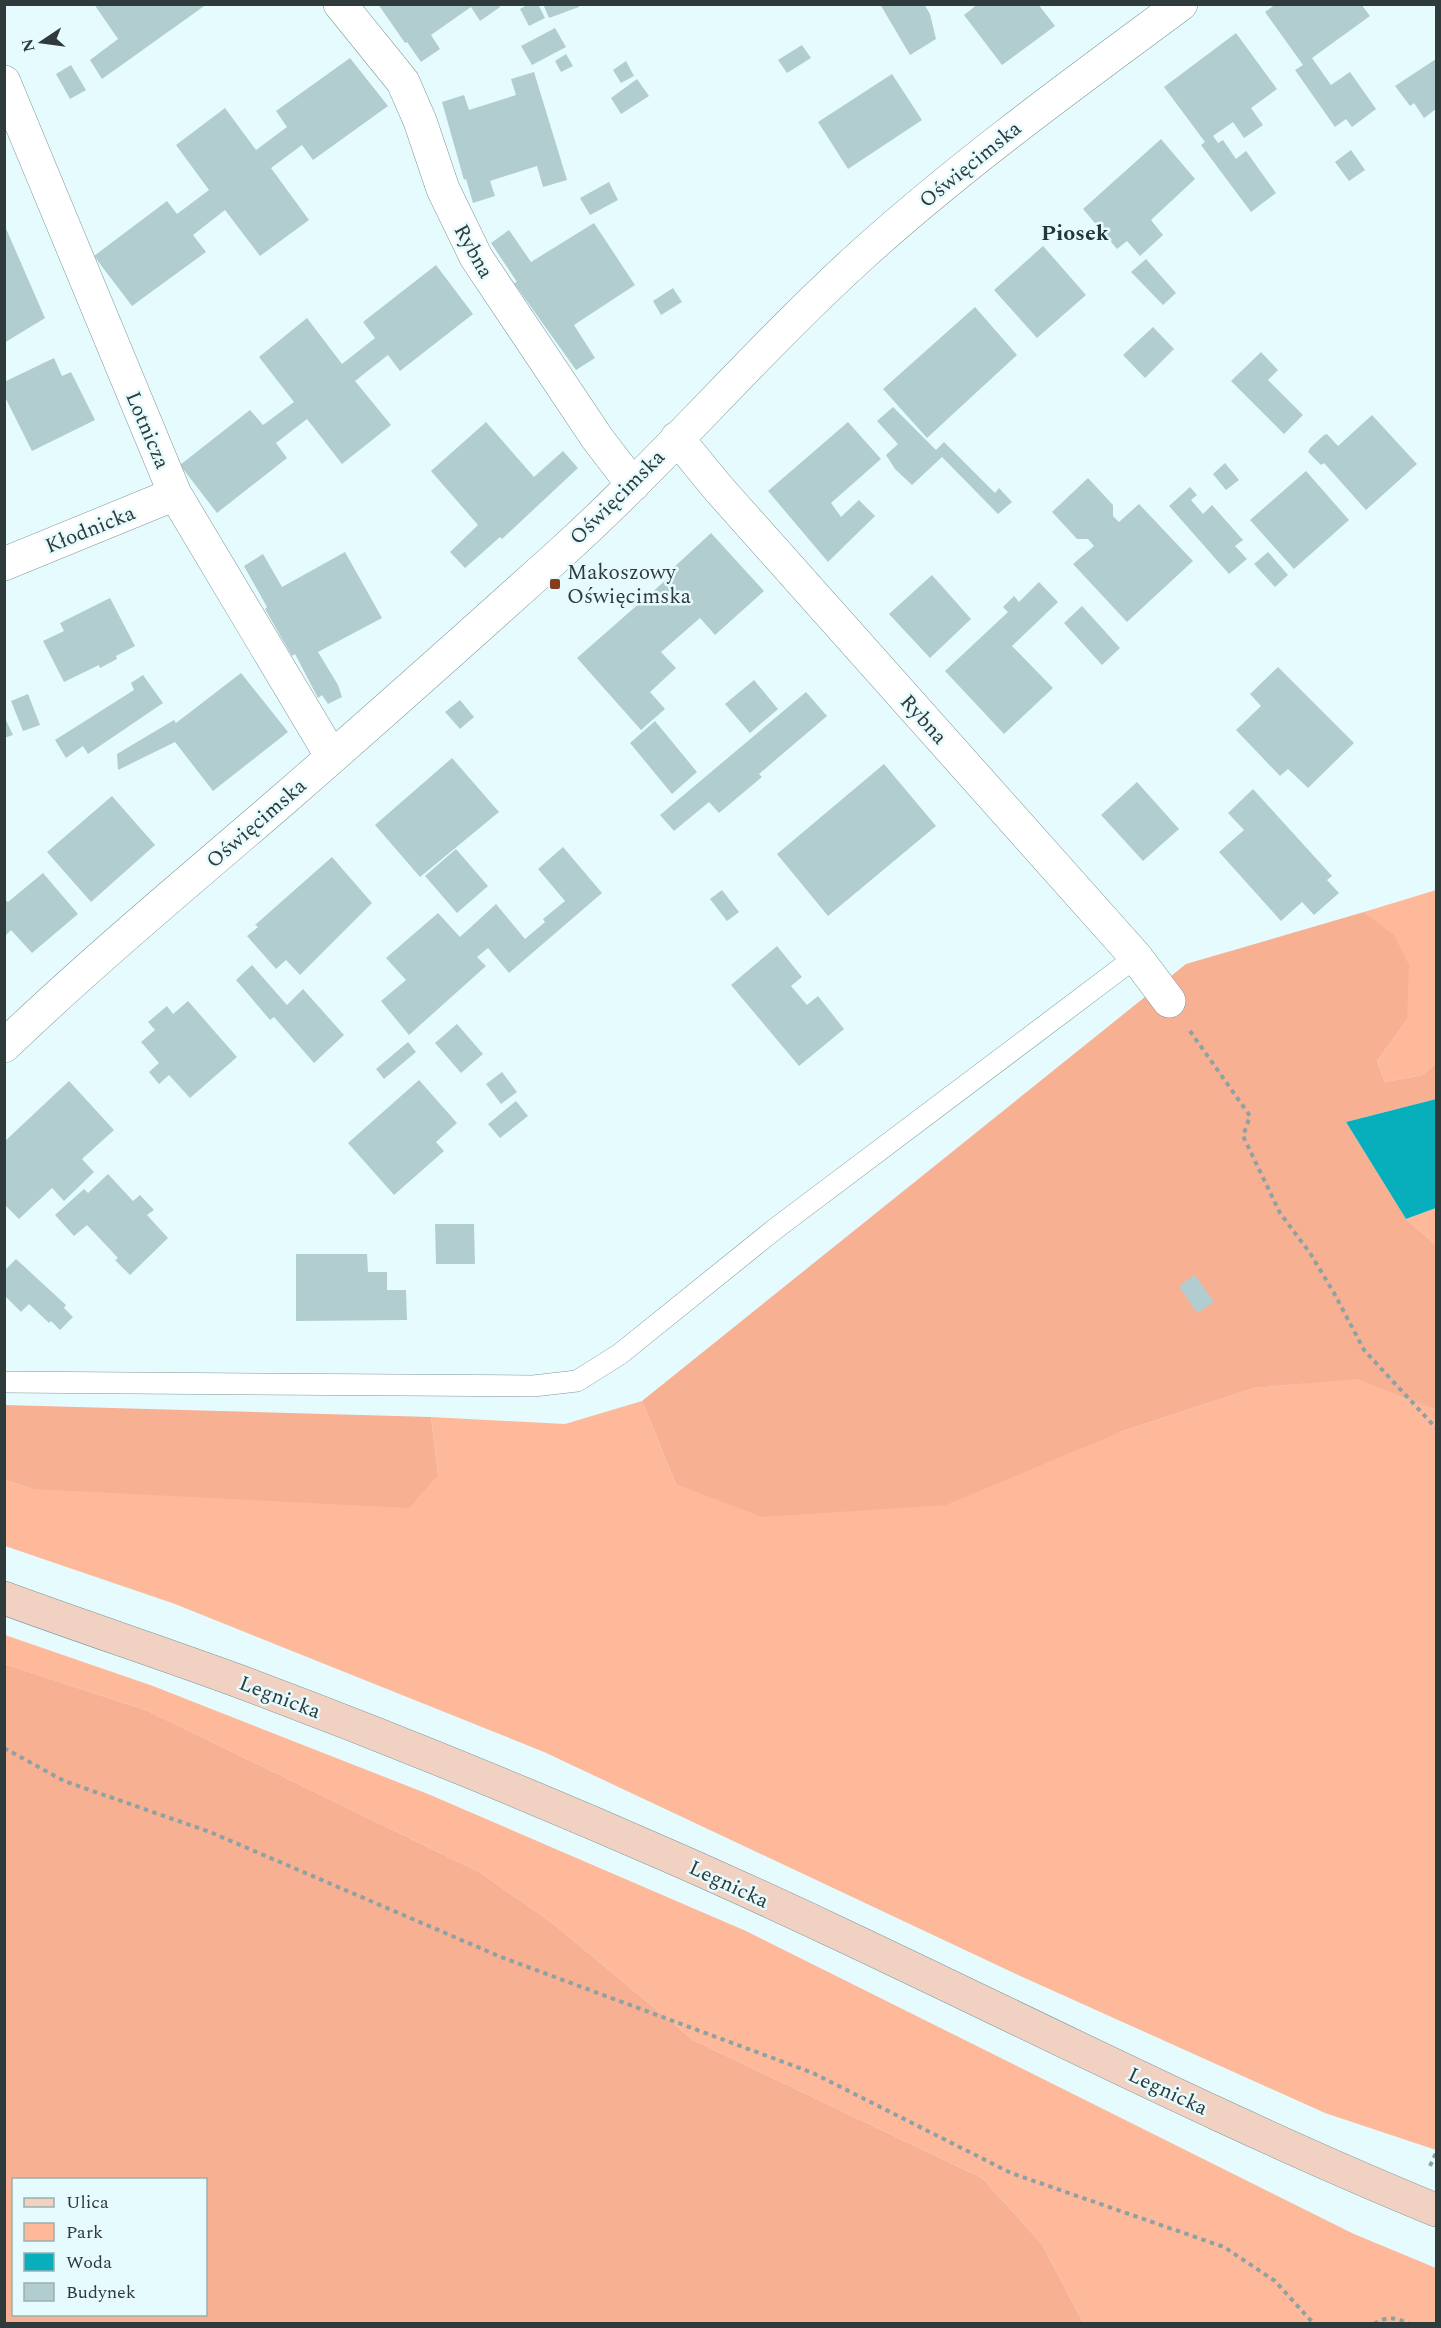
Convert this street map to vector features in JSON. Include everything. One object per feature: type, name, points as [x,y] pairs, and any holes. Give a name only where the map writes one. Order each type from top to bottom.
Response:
[{"type":"main road","name":"Legnicka","points":[[4,1598],[248,1685],[463,1768],[672,1857],[1228,2120],[1344,2172],[1437,2210]]},
{"type":"street","name":"Rybna","points":[[340,4],[403,82],[420,121],[443,189],[476,257],[591,430],[633,485]]},
{"type":"street","name":"Oświęcimska","points":[[4,1046],[52,1001],[332,757],[563,551],[633,485],[794,320],[863,254],[929,196],[1007,133],[1181,4]]},
{"type":"street","name":"Lotnicza","points":[[4,82],[175,494],[332,757]]},
{"type":"street","name":"Rybna","points":[[677,438],[718,488],[1136,957],[1169,1001]]},
{"type":"street","name":"Kłodnicka","points":[[4,564],[175,494]]},
{"type":"lane","points":[[4,1382],[533,1386],[577,1381],[620,1354],[784,1222],[1136,957]]},
{"type":"path","points":[[1169,1001],[1250,1116],[1243,1136],[1280,1213],[1310,1253],[1364,1350],[1437,1428]]},
{"type":"path","points":[[4,1748],[64,1781],[210,1832],[501,1957],[813,2073],[1011,2173],[1224,2247],[1275,2282],[1314,2324]]},
{"type":"path","points":[[1427,2170],[1437,2153]]},
{"type":"path","points":[[1374,2324],[1385,2317],[1410,2324]]},
{"type":"green space","points":[[1436,890],[1436,1064],[1422,1075],[1385,1082],[1377,1061],[1407,1020],[1394,936],[1364,912]]},
{"type":"green space","points":[[1436,1208],[1436,1245],[1406,1219]]},
{"type":"green space","points":[[1357,1378],[1436,1410],[1436,2150],[1325,2113],[1018,1975],[544,1752],[175,1604],[5,1546],[5,1480],[33,1489],[438,1475],[431,1417],[565,1424],[642,1401],[676,1484],[1120,1432],[1254,1388]]},
{"type":"green space","points":[[5,1635],[153,1686],[428,1794],[746,1931],[1354,2234],[1436,2268],[1436,2323],[1083,2323],[1042,2244],[982,2178],[693,2040],[551,1922],[479,1872],[148,1711],[5,1664]]},
{"type":"shaded area","points":[[1364,912],[1394,935],[1409,965],[1407,1020],[1377,1061],[1385,1082],[1422,1075],[1436,1064],[1436,1099],[1346,1122],[1406,1219],[1436,1245],[1436,1410],[1357,1379],[1254,1388],[1120,1432],[946,1505],[762,1517],[676,1484],[642,1401],[1186,964]]},
{"type":"shaded area","points":[[5,1405],[431,1417],[438,1475],[409,1508],[33,1489],[5,1480]]},
{"type":"shaded area","points":[[5,1664],[148,1711],[479,1872],[551,1922],[693,2040],[982,2178],[1042,2244],[1083,2323],[5,2323]]},
{"type":"water","points":[[1436,1099],[1436,1208],[1406,1219],[1346,1122]]},
{"type":"building","points":[[94,4],[207,4],[102,79],[90,60],[118,39]]},
{"type":"building","points":[[378,4],[499,4],[500,7],[480,21],[471,7],[431,35],[440,49],[421,62]]},
{"type":"building","points":[[529,4],[538,4],[545,18],[529,26],[520,9]]},
{"type":"building","points":[[543,4],[578,4],[579,7],[549,18]]},
{"type":"building","points":[[880,4],[924,4],[930,14],[936,39],[910,55]]},
{"type":"building","points":[[978,4],[1038,4],[1055,26],[1002,65],[964,15]]},
{"type":"building","points":[[1276,4],[1361,4],[1370,16],[1312,58],[1331,85],[1350,72],[1376,109],[1352,127],[1346,119],[1335,127],[1295,70],[1303,65],[1265,12]]},
{"type":"building","points":[[555,28],[566,47],[532,65],[521,46]]},
{"type":"building","points":[[1236,33],[1277,89],[1251,108],[1263,125],[1244,138],[1233,122],[1213,136],[1218,143],[1223,140],[1236,159],[1246,151],[1276,193],[1251,212],[1201,145],[1205,142],[1164,87]]},
{"type":"building","points":[[802,45],[811,58],[787,73],[778,60]]},
{"type":"building","points":[[566,54],[573,66],[561,72],[555,61]]},
{"type":"building","points":[[350,58],[388,106],[313,160],[302,145],[271,168],[309,220],[260,256],[225,210],[193,235],[206,252],[132,306],[94,256],[167,201],[177,214],[209,190],[176,145],[225,108],[256,150],[287,127],[276,111]]},
{"type":"building","points":[[1436,59],[1436,109],[1424,118],[1414,103],[1410,106],[1395,86]]},
{"type":"building","points":[[626,61],[634,76],[621,83],[613,70]]},
{"type":"building","points":[[71,65],[86,90],[70,99],[56,74]]},
{"type":"building","points":[[534,72],[567,180],[543,187],[537,166],[490,181],[495,196],[473,203],[466,179],[464,180],[442,102],[464,95],[469,110],[516,95],[511,79]]},
{"type":"building","points":[[892,74],[922,120],[848,169],[818,122]]},
{"type":"building","points":[[637,79],[649,96],[621,114],[611,98]]},
{"type":"building","points":[[1161,139],[1195,179],[1151,220],[1163,235],[1140,256],[1127,241],[1117,249],[1083,209]]},
{"type":"building","points":[[1351,150],[1365,170],[1349,181],[1335,162]]},
{"type":"building","points":[[609,182],[618,200],[590,215],[580,198]]},
{"type":"building","points":[[594,223],[635,285],[574,325],[595,358],[576,370],[514,283],[517,282],[491,243],[509,230],[531,262]]},
{"type":"building","points":[[4,224],[45,318],[4,343]]},
{"type":"building","points":[[1043,246],[1086,295],[1037,338],[994,290]]},
{"type":"building","points":[[1146,259],[1176,293],[1163,305],[1131,272]]},
{"type":"building","points":[[436,265],[473,314],[400,371],[388,355],[355,381],[391,425],[342,464],[307,419],[276,443],[287,458],[217,513],[180,465],[250,410],[263,425],[294,402],[259,357],[307,318],[342,364],[375,338],[363,322]]},
{"type":"building","points":[[673,288],[682,302],[661,315],[653,301]]},
{"type":"building","points":[[975,307],[1017,355],[927,438],[883,389]]},
{"type":"building","points":[[1153,327],[1174,349],[1145,378],[1123,355]]},
{"type":"building","points":[[1261,352],[1278,370],[1268,380],[1303,415],[1284,434],[1231,381]]},
{"type":"building","points":[[54,358],[62,376],[71,372],[95,420],[32,451],[4,395],[4,382]]},
{"type":"building","points":[[893,407],[936,450],[944,442],[995,493],[999,488],[1012,502],[998,514],[942,457],[912,485],[895,469],[886,455],[898,444],[877,421]]},
{"type":"building","points":[[1372,415],[1417,464],[1366,510],[1324,463],[1321,465],[1308,452],[1327,434],[1338,446]]},
{"type":"building","points":[[486,422],[534,477],[563,451],[578,468],[502,539],[500,537],[465,568],[450,552],[478,525],[431,471]]},
{"type":"building","points":[[848,422],[881,459],[831,503],[841,517],[859,500],[875,516],[828,562],[768,491]]},
{"type":"building","points":[[1225,463],[1239,480],[1226,490],[1213,474]]},
{"type":"building","points":[[1306,471],[1349,520],[1294,569],[1250,520]]},
{"type":"building","points":[[1088,478],[1113,505],[1113,516],[1119,522],[1139,504],[1193,561],[1127,622],[1073,564],[1094,546],[1088,539],[1077,539],[1052,512]]},
{"type":"building","points":[[1190,487],[1197,495],[1191,500],[1203,514],[1212,505],[1243,540],[1235,546],[1247,559],[1229,574],[1169,506]]},
{"type":"building","points":[[711,533],[764,591],[715,635],[700,618],[661,652],[676,668],[650,692],[665,709],[641,730],[577,658],[675,572],[672,569]]},
{"type":"building","points":[[345,552],[382,618],[318,652],[338,685],[342,697],[328,704],[322,695],[318,698],[295,654],[292,656],[244,566],[263,554],[282,587]]},
{"type":"building","points":[[1268,552],[1288,575],[1275,587],[1254,564]]},
{"type":"building","points":[[932,575],[971,619],[930,658],[889,614]]},
{"type":"building","points":[[1039,582],[1058,602],[1012,646],[1053,688],[1004,734],[945,671],[1008,612],[1003,607],[1014,596],[1019,602]]},
{"type":"building","points":[[110,598],[135,646],[100,668],[99,665],[64,682],[43,641],[64,631],[60,623]]},
{"type":"building","points":[[1082,606],[1120,648],[1102,665],[1064,623]]},
{"type":"building","points":[[1278,667],[1354,743],[1308,788],[1288,769],[1280,776],[1236,730],[1261,706],[1250,694]]},
{"type":"building","points":[[241,673],[288,732],[213,791],[175,742],[118,770],[117,754],[174,720],[176,723]]},
{"type":"building","points":[[143,675],[163,703],[88,754],[83,746],[66,758],[55,740],[134,690],[131,683]]},
{"type":"building","points":[[754,680],[778,709],[750,733],[725,704]]},
{"type":"building","points":[[806,692],[827,716],[759,774],[762,777],[719,813],[709,802],[674,831],[660,815]]},
{"type":"building","points":[[28,694],[40,725],[23,731],[11,701]]},
{"type":"building","points":[[460,700],[474,717],[460,729],[445,712]]},
{"type":"building","points":[[4,716],[13,735],[4,738]]},
{"type":"building","points":[[655,721],[697,772],[672,794],[630,743]]},
{"type":"building","points":[[452,758],[499,812],[420,877],[375,825]]},
{"type":"building","points":[[884,764],[936,826],[828,916],[777,854]]},
{"type":"building","points":[[1137,782],[1179,829],[1143,861],[1101,815]]},
{"type":"building","points":[[1253,789],[1332,876],[1327,880],[1339,893],[1314,915],[1302,902],[1281,921],[1219,852],[1244,830],[1228,813]]},
{"type":"building","points":[[112,796],[155,845],[91,902],[47,852]]},
{"type":"building","points":[[563,847],[602,893],[509,973],[488,948],[477,957],[486,966],[409,1035],[381,1001],[406,980],[386,958],[438,913],[460,937],[496,904],[525,939],[545,922],[543,919],[565,901],[538,869]]},
{"type":"building","points":[[456,849],[488,886],[457,913],[425,876]]},
{"type":"building","points":[[332,857],[372,903],[300,975],[286,960],[276,969],[247,936],[258,927],[255,925]]},
{"type":"building","points":[[43,873],[78,914],[32,953],[11,930],[4,937],[4,899],[8,902]]},
{"type":"building","points":[[722,890],[739,912],[727,921],[710,899]]},
{"type":"building","points":[[777,946],[802,977],[791,986],[807,1005],[818,996],[844,1029],[799,1066],[731,985]]},
{"type":"building","points":[[252,965],[287,1005],[303,989],[344,1035],[314,1063],[274,1017],[270,1020],[236,980]]},
{"type":"building","points":[[188,1001],[237,1057],[190,1098],[169,1075],[159,1084],[149,1072],[159,1063],[141,1042],[155,1030],[148,1022],[167,1006],[173,1014]]},
{"type":"building","points":[[457,1024],[483,1054],[461,1073],[435,1043]]},
{"type":"building","points":[[408,1042],[416,1052],[384,1079],[376,1069]]},
{"type":"building","points":[[502,1072],[517,1092],[501,1104],[486,1084]]},
{"type":"building","points":[[419,1080],[457,1123],[436,1142],[444,1151],[394,1195],[348,1143]]},
{"type":"building","points":[[69,1081],[114,1130],[82,1159],[94,1172],[64,1201],[52,1188],[19,1219],[4,1204],[4,1142]]},
{"type":"building","points":[[516,1101],[528,1116],[500,1138],[488,1124]]},
{"type":"building","points":[[108,1174],[133,1201],[140,1195],[154,1210],[147,1215],[168,1238],[130,1275],[115,1260],[118,1258],[87,1225],[74,1236],[55,1215],[84,1189],[88,1193]]},
{"type":"building","points":[[435,1224],[474,1224],[475,1264],[436,1264]]},
{"type":"building","points":[[296,1254],[367,1254],[368,1272],[387,1272],[387,1290],[406,1290],[407,1320],[296,1321]]},
{"type":"building","points":[[16,1259],[66,1305],[64,1308],[73,1317],[60,1330],[29,1304],[21,1312],[4,1295],[4,1271]]},
{"type":"building","points":[[1195,1275],[1214,1302],[1197,1313],[1179,1286]]},
{"type":"place","name":"Makoszowy Oświęcimska","points":[[555,584]]},
{"type":"district","name":"Piosek","points":[[1075,232]]}]
